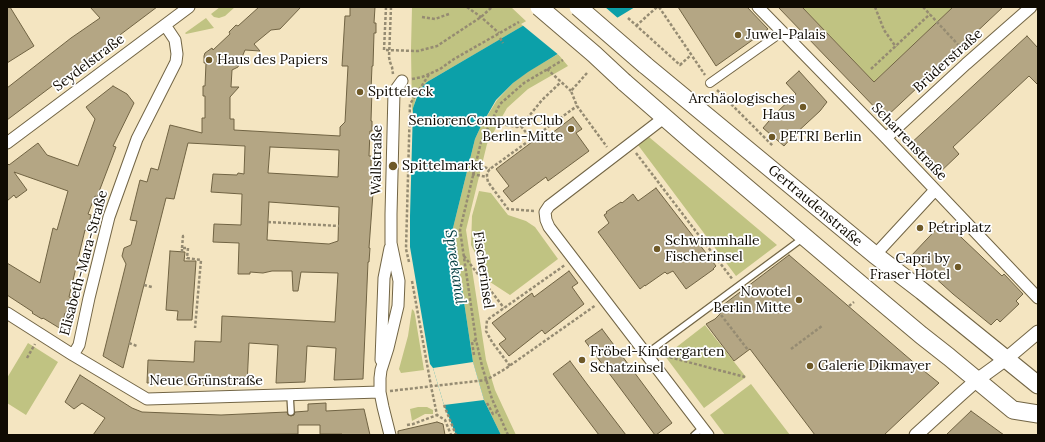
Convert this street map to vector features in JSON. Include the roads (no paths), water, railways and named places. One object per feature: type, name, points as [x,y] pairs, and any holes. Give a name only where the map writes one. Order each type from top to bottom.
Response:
[{"type":"main road","points":[[539,7],[624,82],[910,326],[1013,410],[1038,414]]},
{"type":"main road","name":"Gertraudenstraße","points":[[578,7],[875,255],[1038,385]]},
{"type":"street","name":"Seydelstraße","points":[[7,143],[189,7]]},
{"type":"street","name":"Scharrenstraße","points":[[758,7],[886,138],[1038,298]]},
{"type":"street","name":"Brüderstraße","points":[[886,138],[1030,7]]},
{"type":"street","name":"Elisabeth-Mara-Straße","points":[[73,355],[79,345],[109,217],[137,139],[176,62],[177,54],[175,40],[165,25]]},
{"type":"street","points":[[710,84],[782,32]]},
{"type":"street","name":"Wallstraße","points":[[390,435],[380,392],[381,346],[384,278],[391,243],[394,92],[402,81]]},
{"type":"street","points":[[665,117],[549,206],[545,212],[549,227],[646,354],[701,433]]},
{"type":"street","points":[[875,255],[935,190]]},
{"type":"street","name":"Neue Grünstraße","points":[[7,313],[73,355],[147,399],[380,392]]},
{"type":"street","points":[[916,435],[977,380],[1006,359],[1038,332]]},
{"type":"lane","points":[[646,354],[805,237]]},
{"type":"lane","points":[[290,395],[290,412]]},
{"type":"water","name":"Spreekanal","points":[[555,7],[635,7],[528,72],[513,83],[496,100],[475,139],[453,228],[473,362],[484,400],[501,435],[456,435],[444,405],[433,368],[430,364],[410,247],[413,108],[418,94],[427,82]]},
{"type":"place","name":"Juwel-Palais","points":[[738,35]]},
{"type":"place","name":"Haus des Papiers","points":[[209,60]]},
{"type":"place","name":"Spitteleck","points":[[360,92]]},
{"type":"place","name":"Archäologisches Haus","points":[[803,107]]},
{"type":"place","name":"SeniorenComputerClub Berlin-Mitte","points":[[571,129]]},
{"type":"place","name":"PETRI Berlin","points":[[772,137]]},
{"type":"place","name":"Spittelmarkt","points":[[393,166]]},
{"type":"place","name":"Petriplatz","points":[[920,228]]},
{"type":"place","name":"Schwimmhalle Fischerinsel","points":[[657,249]]},
{"type":"place","name":"Capri by Fraser Hotel","points":[[958,267]]},
{"type":"place","name":"Novotel Berlin Mitte","points":[[799,300]]},
{"type":"place","name":"Fröbel-Kindergarten Schatzinsel","points":[[582,360]]},
{"type":"place","name":"Galerie Dikmayer","points":[[810,366]]}]
